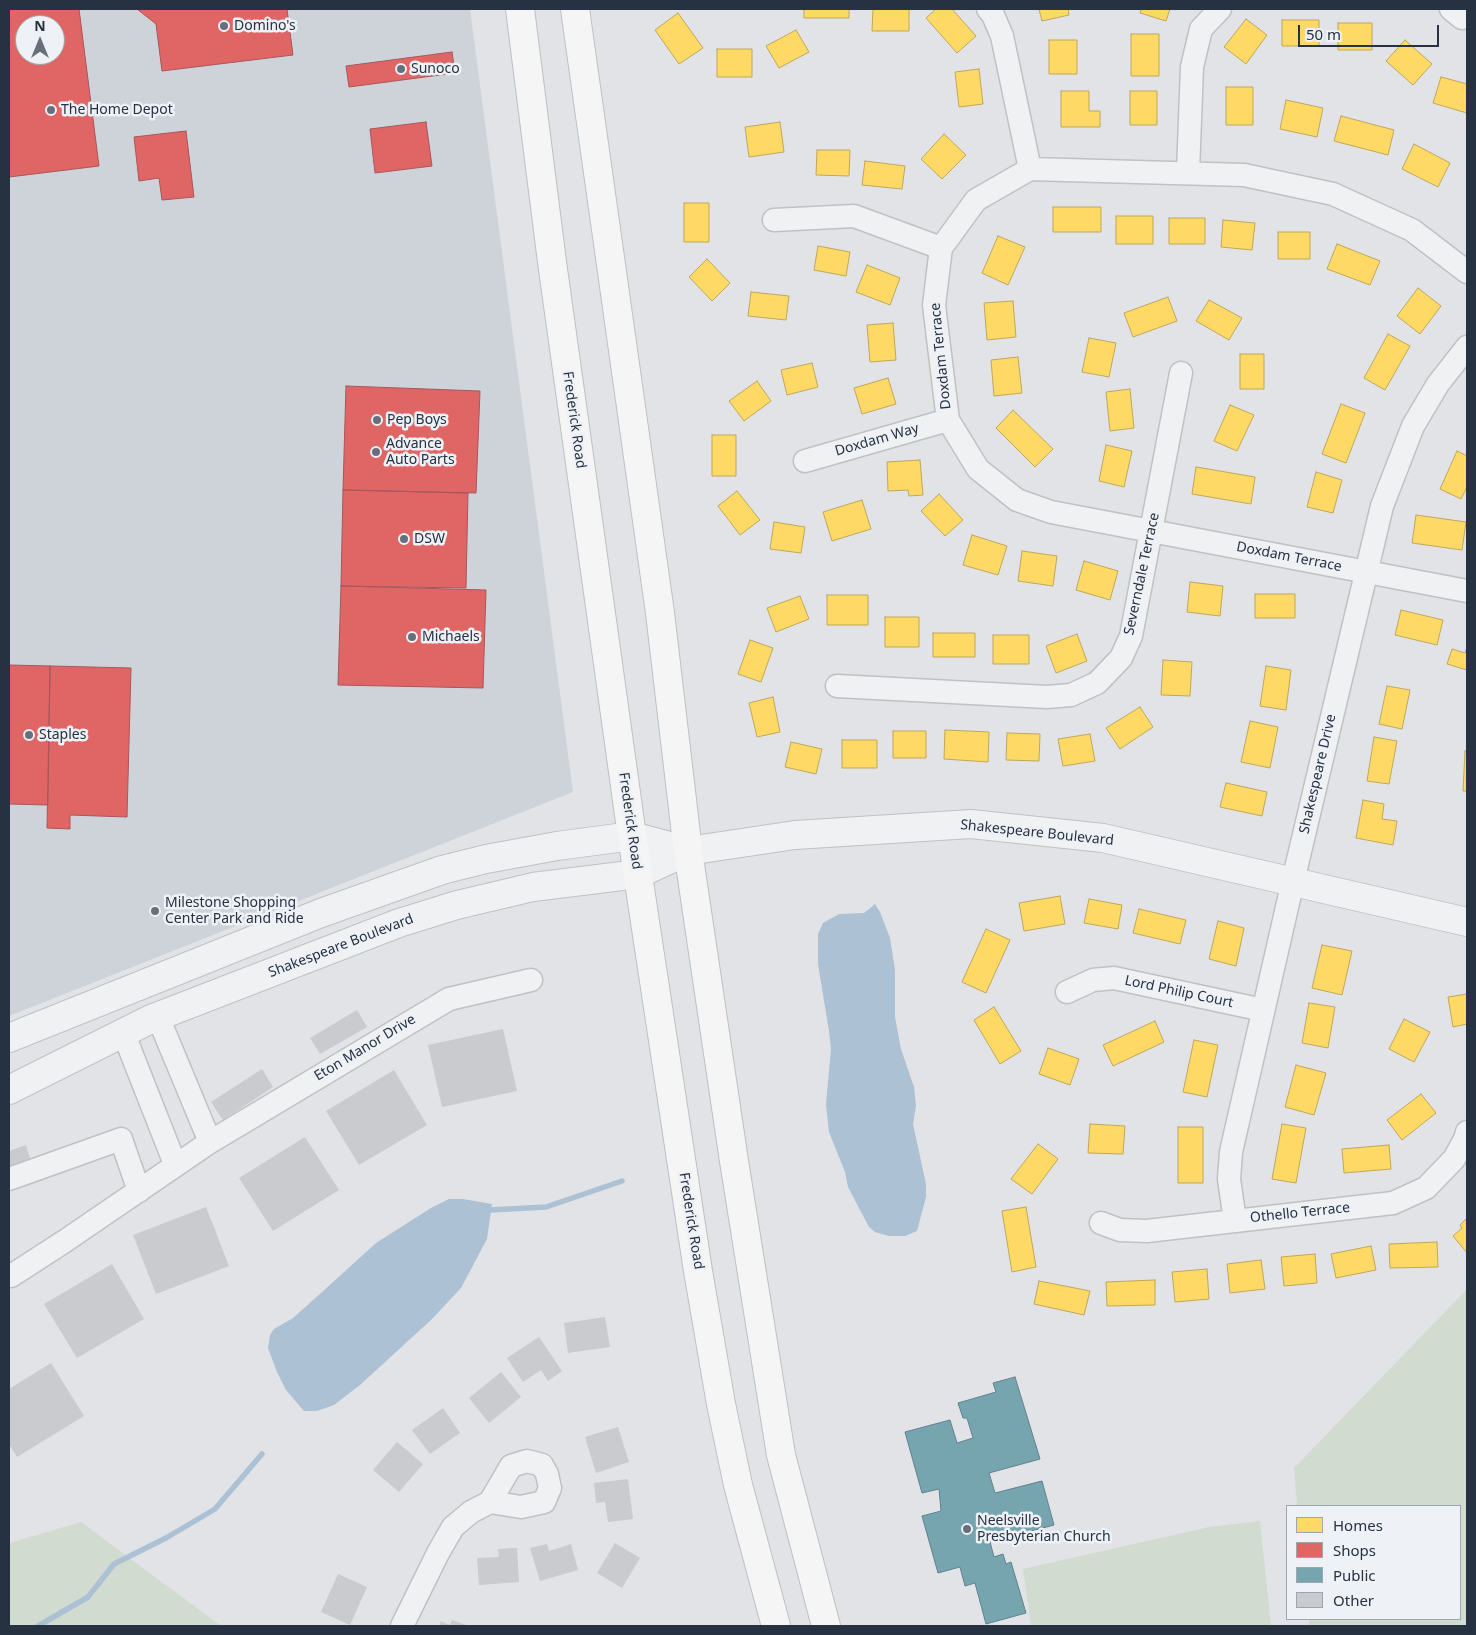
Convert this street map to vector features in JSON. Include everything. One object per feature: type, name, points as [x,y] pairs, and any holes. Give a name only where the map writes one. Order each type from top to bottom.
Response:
[{"type":"main road","name":"Frederick Road","points":[[520,9],[552,262],[632,836],[698,1271],[721,1404],[750,1532],[776,1626]]},
{"type":"main road","points":[[575,9],[660,613],[688,851],[734,1161],[781,1456],[826,1626]]},
{"type":"street","points":[[988,9],[993,15],[1002,36],[1030,169],[1244,175],[1333,194],[1412,230],[1467,272]]},
{"type":"street","points":[[1188,172],[1192,67],[1201,29],[1220,9]]},
{"type":"street","name":"Doxdam Terrace","points":[[1030,169],[976,200],[941,248],[934,305],[948,420],[978,469],[1017,500],[1051,512],[1467,591]]},
{"type":"street","points":[[774,220],[854,216],[941,248]]},
{"type":"street","name":"Shakespeare Drive","points":[[1235,1220],[1229,1178],[1231,1152],[1365,572],[1382,506],[1413,426],[1438,384],[1467,347]]},
{"type":"street","name":"Severndale Terrace","points":[[837,686],[1047,697],[1071,694],[1097,683],[1122,658],[1131,636],[1181,373]]},
{"type":"street","name":"Doxdam Way","points":[[805,460],[948,420]]},
{"type":"street","name":"Shakespeare Boulevard","points":[[9,1090],[123,1032],[158,1017],[399,923],[457,905],[533,887],[638,874],[688,851],[795,835],[971,824],[1103,838],[1467,922]]},
{"type":"street","name":"Shakespeare Boulevard","points":[[9,1038],[320,913],[418,878],[486,859],[557,846],[632,836],[688,851]]},
{"type":"street","name":"Lord Philip Court","points":[[1067,992],[1094,980],[1114,978],[1263,1010]]},
{"type":"street","name":"Eton Manor Drive","points":[[9,1274],[10,1276],[210,1142],[449,999],[531,980]]},
{"type":"street","points":[[158,1017],[210,1142]]},
{"type":"street","points":[[123,1032],[175,1164]]},
{"type":"street","name":"Othello Terrace","points":[[1101,1223],[1120,1230],[1147,1231],[1393,1203],[1426,1188],[1454,1159],[1467,1132]]},
{"type":"street","points":[[9,1179],[121,1139],[139,1191]]},
{"type":"street","points":[[402,1626],[438,1552],[453,1527],[471,1512],[490,1502]]},
{"type":"shaded area","points":[[9,9],[470,9],[573,792],[9,1016]]},
{"type":"shaded area","points":[[1467,1289],[1467,1626],[1309,1626],[1309,1620],[1461,1620],[1461,1505],[1297,1505],[1294,1468]]},
{"type":"shaded area","points":[[1260,1521],[1271,1626],[1031,1626],[1023,1569],[1209,1527]]},
{"type":"shaded area","points":[[81,1522],[221,1626],[9,1626],[9,1543]]},
{"type":"water","points":[[875,904],[890,938],[895,970],[895,1017],[901,1049],[914,1087],[916,1106],[913,1124],[926,1184],[926,1197],[917,1231],[905,1236],[889,1236],[875,1232],[869,1227],[848,1187],[845,1172],[829,1132],[826,1104],[831,1049],[818,964],[818,934],[823,923],[839,914],[864,913]]},
{"type":"water","points":[[449,1199],[463,1199],[492,1204],[487,1239],[461,1288],[431,1320],[360,1385],[334,1405],[317,1411],[304,1411],[286,1390],[268,1348],[270,1335],[274,1329],[293,1318],[376,1243],[431,1208]]},
{"type":"building: Homes","points":[[804,9],[849,9],[849,18],[804,18]]},
{"type":"building: Homes","points":[[873,9],[909,9],[909,31],[872,31]]},
{"type":"building: Homes","points":[[936,9],[952,9],[976,36],[957,53],[926,18]]},
{"type":"building: Homes","points":[[1039,9],[1068,9],[1069,15],[1042,21]]},
{"type":"building: Homes","points":[[1141,9],[1170,9],[1166,21],[1140,13]]},
{"type":"building: Homes","points":[[678,13],[703,48],[679,64],[655,30]]},
{"type":"building: Homes","points":[[1246,19],[1267,35],[1246,64],[1224,47]]},
{"type":"building: Homes","points":[[1282,20],[1319,20],[1319,46],[1282,46]]},
{"type":"building: Homes","points":[[1338,23],[1372,23],[1372,50],[1338,50]]},
{"type":"building: Homes","points":[[796,30],[809,52],[779,68],[766,46]]},
{"type":"building: Homes","points":[[1131,34],[1159,34],[1159,76],[1131,76]]},
{"type":"building: Homes","points":[[1049,40],[1077,40],[1077,74],[1049,74]]},
{"type":"building: Homes","points":[[1405,40],[1432,64],[1413,85],[1386,61]]},
{"type":"building: Homes","points":[[717,49],[752,49],[752,77],[717,77]]},
{"type":"building: Homes","points":[[979,69],[983,104],[959,107],[955,72]]},
{"type":"building: Homes","points":[[1441,77],[1467,84],[1467,113],[1433,103]]},
{"type":"building: Homes","points":[[1226,87],[1253,87],[1253,125],[1226,125]]},
{"type":"building: Homes","points":[[1061,91],[1089,91],[1089,111],[1100,111],[1100,127],[1061,127]]},
{"type":"building: Homes","points":[[1130,91],[1157,91],[1157,125],[1130,125]]},
{"type":"building: Homes","points":[[1286,100],[1323,108],[1317,137],[1280,129]]},
{"type":"building: Homes","points":[[1341,116],[1394,130],[1388,155],[1334,141]]},
{"type":"building: Homes","points":[[780,122],[784,152],[749,157],[745,127]]},
{"type":"building: Homes","points":[[944,134],[966,155],[942,179],[921,159]]},
{"type":"building: Homes","points":[[1414,144],[1450,163],[1438,187],[1402,169]]},
{"type":"building: Homes","points":[[817,150],[850,150],[849,176],[816,175]]},
{"type":"building: Homes","points":[[865,161],[905,166],[902,189],[862,185]]},
{"type":"building: Homes","points":[[684,203],[709,203],[709,242],[684,242]]},
{"type":"building: Homes","points":[[1053,207],[1101,207],[1101,232],[1053,232]]},
{"type":"building: Homes","points":[[1116,216],[1153,216],[1153,244],[1116,244]]},
{"type":"building: Homes","points":[[1169,218],[1205,218],[1205,244],[1169,244]]},
{"type":"building: Homes","points":[[1223,220],[1255,223],[1252,250],[1221,247]]},
{"type":"building: Homes","points":[[1278,232],[1310,232],[1310,259],[1278,259]]},
{"type":"building: Homes","points":[[998,236],[1025,247],[1008,285],[982,273]]},
{"type":"building: Homes","points":[[1337,244],[1380,261],[1370,285],[1327,269]]},
{"type":"building: Homes","points":[[818,246],[850,252],[846,276],[814,270]]},
{"type":"building: Homes","points":[[707,259],[730,283],[712,301],[689,277]]},
{"type":"building: Homes","points":[[867,265],[900,278],[890,305],[856,292]]},
{"type":"building: Homes","points":[[1418,288],[1441,306],[1420,334],[1397,316]]},
{"type":"building: Homes","points":[[751,292],[789,296],[786,320],[748,316]]},
{"type":"building: Homes","points":[[1168,297],[1177,321],[1133,337],[1124,313]]},
{"type":"building: Homes","points":[[1209,300],[1242,318],[1229,340],[1196,321]]},
{"type":"building: Homes","points":[[1013,301],[1016,337],[987,340],[984,303]]},
{"type":"building: Homes","points":[[893,323],[896,360],[870,362],[867,325]]},
{"type":"building: Homes","points":[[1388,334],[1410,346],[1385,390],[1364,378]]},
{"type":"building: Homes","points":[[1089,338],[1116,343],[1109,377],[1082,372]]},
{"type":"building: Homes","points":[[1240,354],[1264,354],[1264,389],[1240,389]]},
{"type":"building: Homes","points":[[1018,357],[1022,393],[994,396],[991,360]]},
{"type":"building: Homes","points":[[812,363],[818,387],[787,395],[781,370]]},
{"type":"building: Homes","points":[[888,378],[896,404],[862,414],[854,388]]},
{"type":"building: Homes","points":[[757,381],[771,401],[744,421],[729,401]]},
{"type":"building: Homes","points":[[1130,389],[1134,428],[1110,431],[1106,392]]},
{"type":"building: Homes","points":[[1341,404],[1365,413],[1346,463],[1322,454]]},
{"type":"building: Homes","points":[[1230,405],[1254,415],[1237,451],[1214,441]]},
{"type":"building: Homes","points":[[1013,410],[1053,449],[1035,467],[996,428]]},
{"type":"building: Homes","points":[[712,435],[736,435],[736,476],[712,476]]},
{"type":"building: Homes","points":[[1106,445],[1132,451],[1124,487],[1099,481]]},
{"type":"building: Homes","points":[[1457,451],[1467,456],[1467,487],[1461,499],[1440,489]]},
{"type":"building: Homes","points":[[920,460],[923,495],[909,496],[908,490],[888,491],[887,462]]},
{"type":"building: Homes","points":[[1196,467],[1255,477],[1251,504],[1192,494]]},
{"type":"building: Homes","points":[[1316,472],[1342,480],[1333,513],[1307,507]]},
{"type":"building: Homes","points":[[737,491],[760,520],[740,535],[718,506]]},
{"type":"building: Homes","points":[[939,494],[963,520],[945,536],[921,511]]},
{"type":"building: Homes","points":[[862,500],[871,529],[832,541],[823,512]]},
{"type":"building: Homes","points":[[1416,515],[1466,522],[1462,550],[1412,543]]},
{"type":"building: Homes","points":[[774,522],[805,527],[801,553],[770,549]]},
{"type":"building: Homes","points":[[972,535],[1007,546],[998,575],[963,565]]},
{"type":"building: Homes","points":[[1022,551],[1057,556],[1053,586],[1018,581]]},
{"type":"building: Homes","points":[[1084,561],[1118,571],[1110,600],[1076,590]]},
{"type":"building: Homes","points":[[1190,582],[1223,586],[1220,616],[1187,612]]},
{"type":"building: Homes","points":[[1255,594],[1295,594],[1295,618],[1255,618]]},
{"type":"building: Homes","points":[[827,595],[868,595],[868,625],[827,625]]},
{"type":"building: Homes","points":[[800,596],[809,619],[776,632],[767,608]]},
{"type":"building: Homes","points":[[1401,610],[1443,620],[1437,645],[1395,635]]},
{"type":"building: Homes","points":[[885,617],[919,617],[919,647],[885,647]]},
{"type":"building: Homes","points":[[933,633],[975,633],[975,657],[933,657]]},
{"type":"building: Homes","points":[[1077,634],[1087,661],[1056,673],[1046,646]]},
{"type":"building: Homes","points":[[993,635],[1029,635],[1029,664],[993,664]]},
{"type":"building: Homes","points":[[750,640],[773,648],[761,682],[738,674]]},
{"type":"building: Homes","points":[[1467,647],[1467,670],[1447,664],[1452,649],[1465,653]]},
{"type":"building: Homes","points":[[1163,660],[1192,662],[1190,696],[1161,695]]},
{"type":"building: Homes","points":[[1266,666],[1291,670],[1286,710],[1260,706]]},
{"type":"building: Homes","points":[[1387,686],[1410,690],[1402,729],[1379,724]]},
{"type":"building: Homes","points":[[773,697],[780,732],[757,737],[749,703]]},
{"type":"building: Homes","points":[[1140,707],[1153,727],[1120,749],[1106,728]]},
{"type":"building: Homes","points":[[1250,721],[1278,727],[1270,768],[1241,762]]},
{"type":"building: Homes","points":[[945,730],[989,732],[988,762],[944,759]]},
{"type":"building: Homes","points":[[893,731],[926,731],[926,758],[893,758]]},
{"type":"building: Homes","points":[[1007,733],[1040,734],[1039,761],[1006,760]]},
{"type":"building: Homes","points":[[1090,734],[1095,761],[1063,766],[1058,739]]},
{"type":"building: Homes","points":[[1374,737],[1397,741],[1389,784],[1367,781]]},
{"type":"building: Homes","points":[[842,740],[877,740],[877,768],[842,768]]},
{"type":"building: Homes","points":[[791,742],[822,749],[816,774],[785,767]]},
{"type":"building: Homes","points":[[1465,751],[1467,751],[1467,791],[1463,791]]},
{"type":"building: Homes","points":[[1226,783],[1267,792],[1262,816],[1220,807]]},
{"type":"building: Homes","points":[[1363,800],[1384,804],[1382,819],[1397,821],[1393,845],[1356,838]]},
{"type":"building: Homes","points":[[1060,896],[1065,924],[1024,931],[1019,903]]},
{"type":"building: Homes","points":[[1089,899],[1122,905],[1118,929],[1084,923]]},
{"type":"building: Homes","points":[[1139,909],[1186,920],[1180,944],[1133,933]]},
{"type":"building: Homes","points":[[1218,921],[1244,928],[1236,966],[1209,959]]},
{"type":"building: Homes","points":[[986,929],[1010,940],[986,993],[962,982]]},
{"type":"building: Homes","points":[[1322,945],[1352,951],[1342,995],[1312,988]]},
{"type":"building: Homes","points":[[1467,994],[1467,1024],[1453,1027],[1448,997]]},
{"type":"building: Homes","points":[[1309,1003],[1335,1007],[1328,1048],[1302,1043]]},
{"type":"building: Homes","points":[[994,1007],[1021,1051],[1000,1064],[974,1020]]},
{"type":"building: Homes","points":[[1404,1019],[1430,1032],[1414,1062],[1389,1049]]},
{"type":"building: Homes","points":[[1155,1021],[1164,1042],[1113,1066],[1103,1045]]},
{"type":"building: Homes","points":[[1194,1040],[1218,1045],[1207,1097],[1183,1092]]},
{"type":"building: Homes","points":[[1048,1048],[1079,1059],[1070,1085],[1039,1074]]},
{"type":"building: Homes","points":[[1296,1065],[1326,1073],[1314,1115],[1285,1107]]},
{"type":"building: Homes","points":[[1421,1094],[1436,1113],[1402,1140],[1387,1120]]},
{"type":"building: Homes","points":[[1090,1124],[1125,1126],[1123,1154],[1088,1153]]},
{"type":"building: Homes","points":[[1282,1124],[1306,1128],[1296,1183],[1272,1179]]},
{"type":"building: Homes","points":[[1178,1127],[1203,1127],[1203,1183],[1178,1183]]},
{"type":"building: Homes","points":[[1038,1144],[1058,1159],[1032,1194],[1011,1179]]},
{"type":"building: Homes","points":[[1389,1145],[1391,1169],[1344,1173],[1342,1149]]},
{"type":"building: Homes","points":[[1026,1207],[1036,1267],[1012,1272],[1002,1211]]},
{"type":"building: Homes","points":[[1467,1218],[1467,1253],[1453,1236],[1462,1228],[1460,1225]]},
{"type":"building: Homes","points":[[1437,1242],[1438,1267],[1390,1268],[1389,1244]]},
{"type":"building: Homes","points":[[1371,1246],[1376,1270],[1336,1278],[1331,1254]]},
{"type":"building: Homes","points":[[1315,1254],[1317,1283],[1284,1286],[1281,1257]]},
{"type":"building: Homes","points":[[1261,1260],[1265,1289],[1230,1293],[1227,1264]]},
{"type":"building: Homes","points":[[1207,1269],[1209,1299],[1175,1302],[1172,1272]]},
{"type":"building: Homes","points":[[1155,1280],[1155,1305],[1107,1306],[1106,1282]]},
{"type":"building: Homes","points":[[1039,1281],[1090,1291],[1084,1315],[1034,1304]]},
{"type":"building: Shops","name":"The Home Depot","points":[[9,9],[79,9],[99,166],[9,177]]},
{"type":"building: Shops","points":[[137,9],[287,9],[293,55],[162,71],[156,24]]},
{"type":"building: Shops","name":"Sunoco","points":[[452,52],[455,73],[349,87],[346,66]]},
{"type":"building: Shops","points":[[426,122],[432,166],[375,173],[370,129]]},
{"type":"building: Shops","points":[[186,131],[194,197],[162,200],[159,178],[139,181],[134,137]]},
{"type":"building: Shops","points":[[346,386],[480,391],[476,493],[343,490]]},
{"type":"building: Shops","name":"DSW","points":[[343,490],[468,493],[466,588],[341,586]]},
{"type":"building: Shops","name":"Michaels","points":[[341,586],[486,590],[483,688],[338,685]]},
{"type":"building: Shops","name":"Staples","points":[[9,665],[50,666],[48,805],[9,804]]},
{"type":"building: Shops","points":[[50,666],[131,668],[127,817],[70,815],[70,829],[47,828]]},
{"type":"building: Public","points":[[1015,1377],[1040,1459],[989,1473],[995,1493],[1042,1481],[1054,1525],[990,1542],[994,1557],[1003,1554],[1006,1564],[1011,1562],[1026,1613],[986,1624],[975,1583],[965,1586],[960,1567],[938,1573],[922,1516],[941,1511],[939,1489],[922,1493],[905,1432],[950,1420],[957,1443],[973,1438],[967,1418],[963,1418],[958,1403],[996,1392],[993,1383]]},
{"type":"building: Other","points":[[357,1010],[367,1027],[320,1054],[310,1038]]},
{"type":"building: Other","points":[[503,1029],[517,1091],[442,1107],[428,1045]]},
{"type":"building: Other","points":[[262,1069],[273,1087],[223,1120],[211,1102]]},
{"type":"building: Other","points":[[394,1070],[427,1125],[359,1165],[326,1111]]},
{"type":"building: Other","points":[[305,1137],[339,1190],[273,1231],[239,1178]]},
{"type":"building: Other","points":[[26,1145],[31,1162],[9,1169],[9,1151]]},
{"type":"building: Other","points":[[206,1207],[229,1266],[156,1294],[133,1235]]},
{"type":"building: Other","points":[[112,1264],[144,1319],[77,1358],[44,1304]]},
{"type":"building: Other","points":[[605,1317],[610,1347],[568,1353],[564,1323]]},
{"type":"building: Other","points":[[539,1337],[562,1371],[548,1381],[541,1370],[523,1382],[507,1358]]},
{"type":"building: Other","points":[[51,1363],[84,1416],[17,1457],[9,1444],[9,1389]]},
{"type":"building: Other","points":[[501,1372],[521,1397],[489,1423],[469,1398]]},
{"type":"building: Other","points":[[443,1408],[460,1433],[430,1454],[412,1430]]},
{"type":"building: Other","points":[[618,1427],[629,1462],[596,1473],[585,1437]]},
{"type":"building: Other","points":[[397,1442],[423,1464],[399,1492],[373,1470]]},
{"type":"building: Other","points":[[628,1479],[633,1519],[608,1522],[605,1502],[596,1503],[594,1483]]},
{"type":"building: Other","points":[[615,1543],[640,1558],[622,1588],[597,1573]]},
{"type":"building: Other","points":[[547,1544],[549,1551],[571,1544],[578,1570],[540,1581],[530,1548]]},
{"type":"building: Other","points":[[517,1548],[519,1582],[479,1585],[477,1558],[499,1557],[498,1549]]},
{"type":"building: Other","points":[[338,1574],[367,1587],[350,1625],[321,1612]]},
{"type":"building: Other","points":[[452,1620],[469,1626],[439,1626],[441,1621],[450,1625]]},
{"type":"waterway","points":[[491,1210],[546,1207],[622,1181]]},
{"type":"waterway","points":[[38,1626],[88,1597],[114,1564],[166,1538],[215,1509],[262,1454]]},
{"type":"place","name":"Domino's","points":[[224,26]]},
{"type":"place","name":"Sunoco","points":[[401,69]]},
{"type":"place","name":"The Home Depot","points":[[51,110]]},
{"type":"place","name":"Pep Boys","points":[[377,420]]},
{"type":"place","name":"Advance Auto Parts","points":[[376,452]]},
{"type":"place","name":"DSW","points":[[404,539]]},
{"type":"place","name":"Michaels","points":[[412,637]]},
{"type":"place","name":"Staples","points":[[29,735]]},
{"type":"place","name":"Milestone Shopping Center Park and Ride","points":[[155,911]]},
{"type":"place","name":"Neelsville Presbyterian Church","points":[[967,1529]]}]
